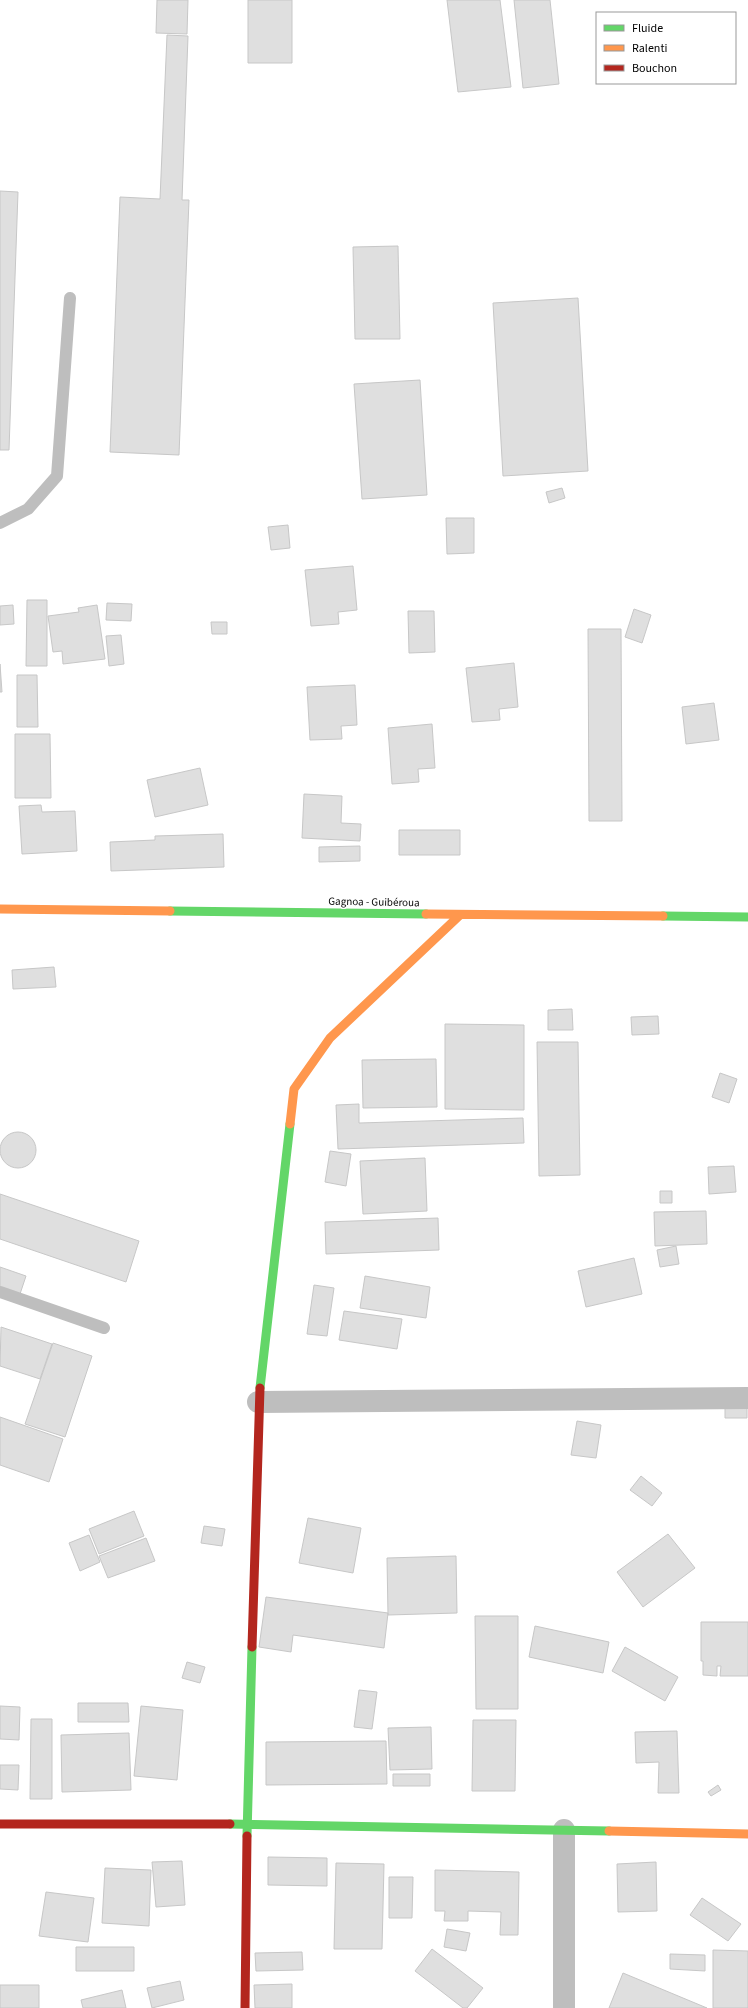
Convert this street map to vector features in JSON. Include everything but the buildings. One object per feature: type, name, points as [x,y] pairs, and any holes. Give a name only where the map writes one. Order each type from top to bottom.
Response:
[{"type":"street","name":"Gagnoa - Guibéroua","points":[[0,910],[748,917]]},
{"type":"street","points":[[245,2008],[247,1824],[258,1402],[294,1089],[330,1038],[460,915]]},
{"type":"street","points":[[258,1402],[748,1398]]},
{"type":"street","points":[[0,1824],[247,1824],[748,1834]]},
{"type":"street","points":[[564,1830],[564,2008]]},
{"type":"lane","points":[[0,523],[28,509],[57,476],[70,298]]},
{"type":"lane","points":[[0,1292],[104,1328]]},
{"type":"traffic: fast","points":[[170,911],[426,914]]},
{"type":"traffic: fast","points":[[663,916],[748,917]]},
{"type":"traffic: fast","points":[[260,1388],[290,1124]]},
{"type":"traffic: fast","points":[[247,1836],[252,1647]]},
{"type":"traffic: fast","points":[[230,1824],[609,1831]]},
{"type":"traffic: slow","points":[[0,909],[170,911]]},
{"type":"traffic: slow","points":[[426,914],[663,916]]},
{"type":"traffic: slow","points":[[290,1124],[294,1089],[330,1038],[460,915]]},
{"type":"traffic: slow","points":[[609,1831],[748,1834]]},
{"type":"traffic: jam","points":[[252,1647],[260,1388]]},
{"type":"traffic: jam","points":[[0,1824],[230,1824]]},
{"type":"traffic: jam","points":[[245,2008],[247,1836]]}]
